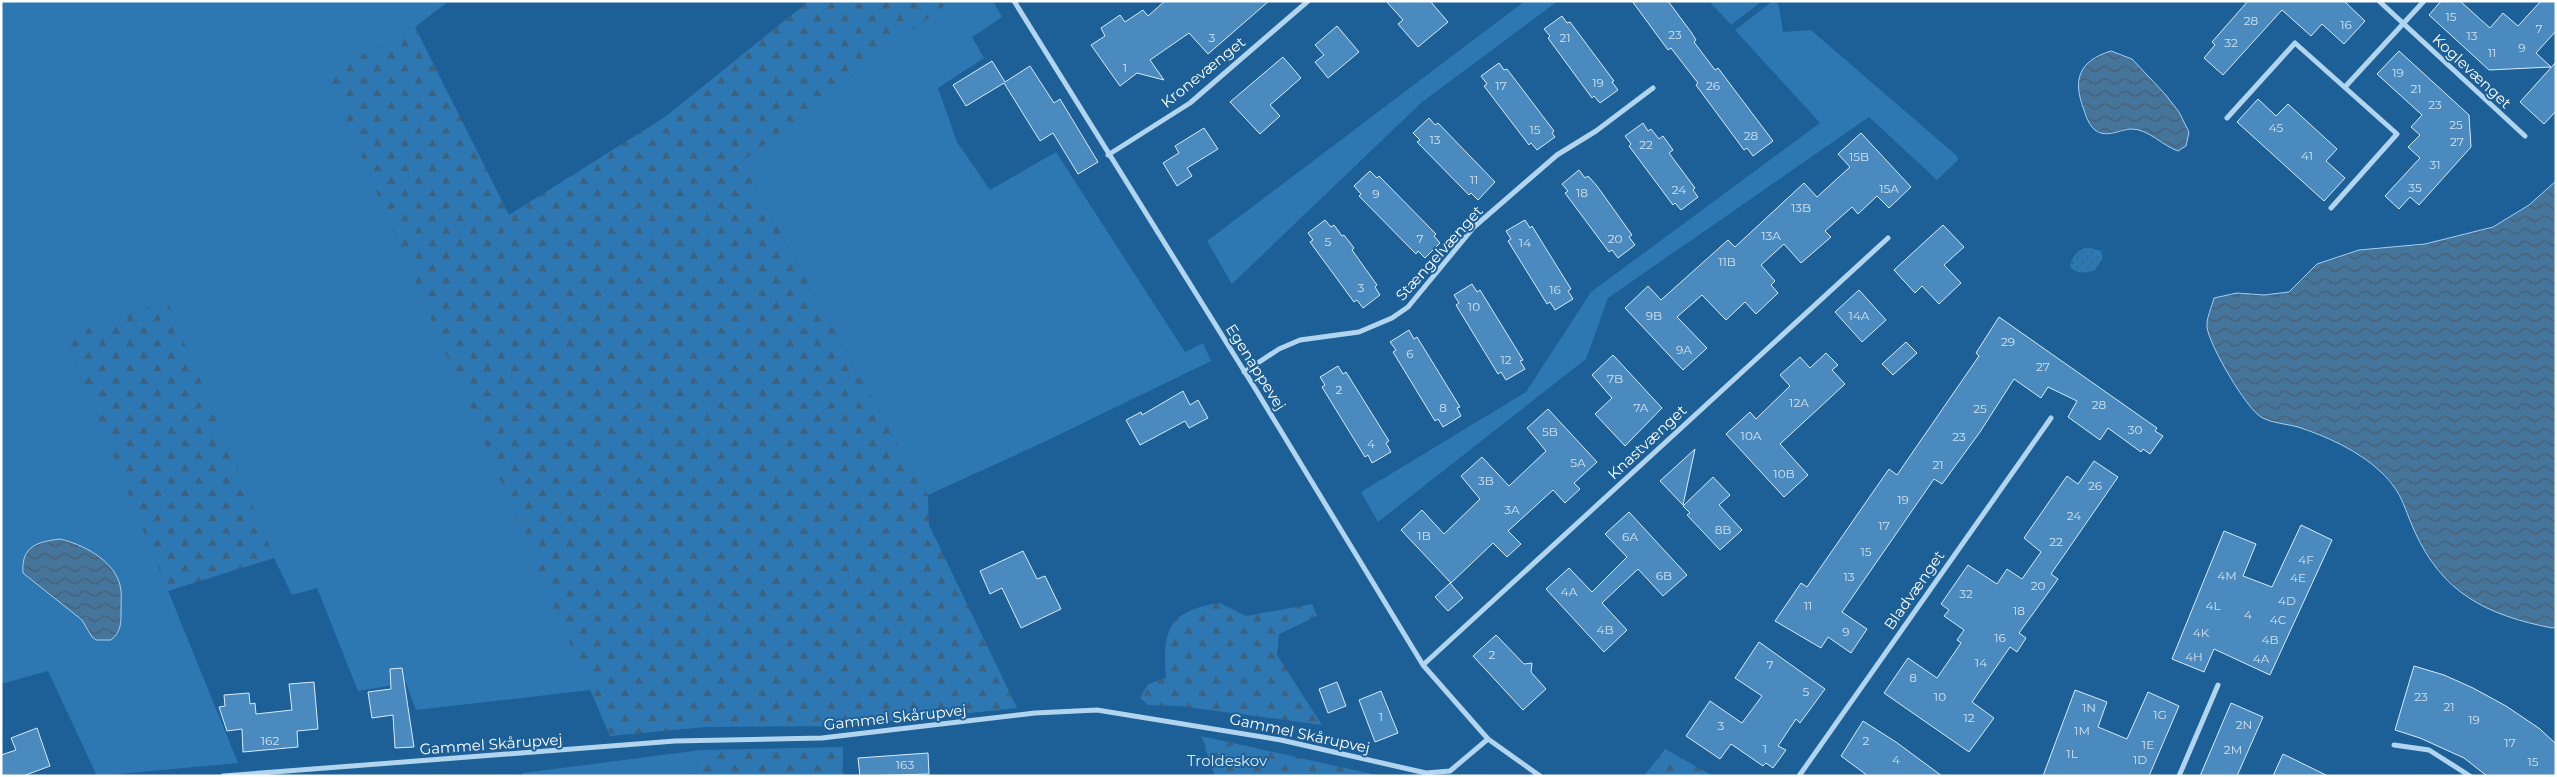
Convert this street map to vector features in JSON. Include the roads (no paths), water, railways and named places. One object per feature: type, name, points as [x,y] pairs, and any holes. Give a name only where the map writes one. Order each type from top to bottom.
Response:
[{"type":"street","name":"Egenappevej","points":[[1014,1],[1424,665],[1488,739]]},
{"type":"street","name":"Kronevænget","points":[[1108,155],[1190,103],[1308,1]]},
{"type":"street","name":"Koglevænget","points":[[2378,1],[2525,136]]},
{"type":"street","points":[[2345,87],[2424,1]]},
{"type":"street","points":[[2227,118],[2295,43],[2397,134],[2331,208]]},
{"type":"street","name":"Stængelvænget","points":[[1244,372],[1279,349],[1300,340],[1359,332],[1392,318],[1408,308],[1474,227],[1557,155],[1596,131],[1653,88]]},
{"type":"street","name":"Knastvænget","points":[[1424,665],[1888,238]]},
{"type":"street","name":"Bladvænget","points":[[1799,776],[2051,418]]},
{"type":"street","points":[[2179,776],[2218,685]]},
{"type":"street","name":"Gammel Skårupvej","points":[[223,776],[675,741],[822,738],[1036,714],[1097,710],[1281,740],[1426,773],[1450,771],[1488,739]]},
{"type":"street","points":[[1488,739],[1540,776]]},
{"type":"street","points":[[2394,745],[2429,750],[2470,776]]},
{"type":"water","points":[[2111,51],[2132,59],[2165,94],[2179,112],[2189,132],[2186,146],[2178,151],[2138,130],[2127,129],[2104,134],[2091,126],[2080,99],[2079,80],[2085,66],[2100,55]]},
{"type":"water","points":[[2556,181],[2556,627],[2552,628],[2528,623],[2487,608],[2469,598],[2453,585],[2438,570],[2425,552],[2401,499],[2393,486],[2381,472],[2363,457],[2320,435],[2298,427],[2269,421],[2254,411],[2221,361],[2209,336],[2207,324],[2214,298],[2237,293],[2264,295],[2289,292],[2317,264],[2359,250],[2425,244],[2493,227],[2529,205]]},
{"type":"water","points":[[60,539],[69,541],[96,554],[117,576],[121,591],[121,622],[119,630],[111,640],[96,640],[92,637],[82,620],[23,573],[25,557],[32,547],[44,542]]},
{"type":"park label","name":"Troldeskov","points":[[1227,760]]}]
